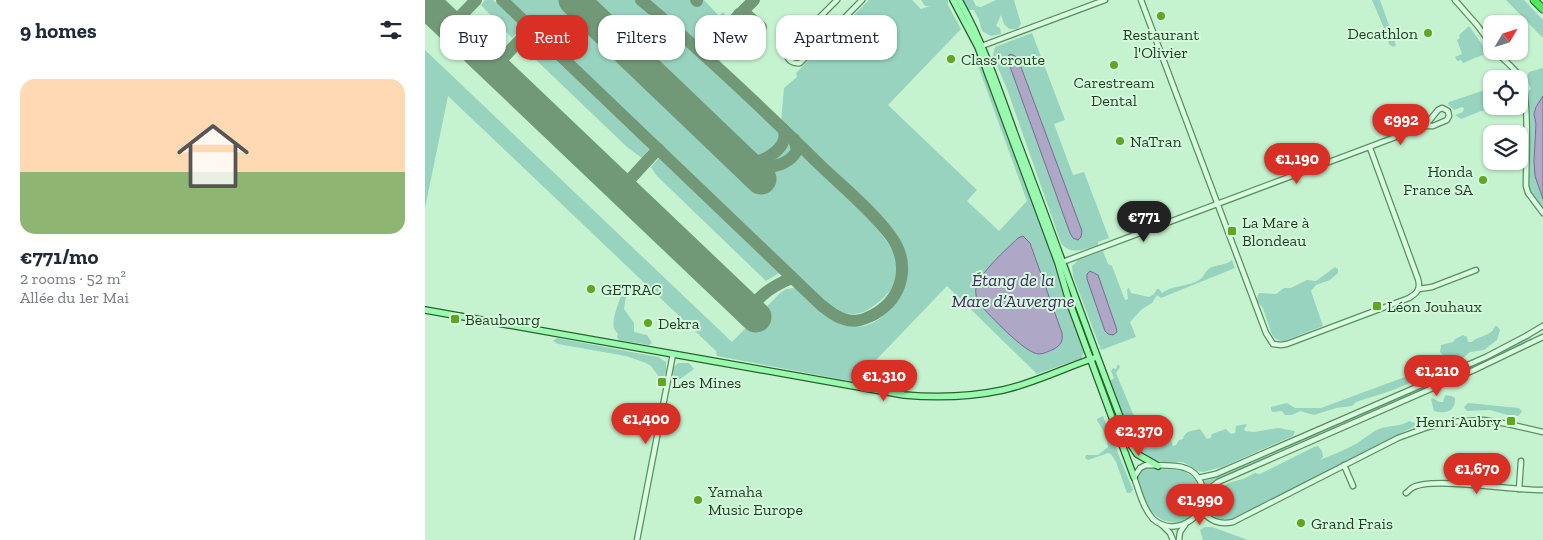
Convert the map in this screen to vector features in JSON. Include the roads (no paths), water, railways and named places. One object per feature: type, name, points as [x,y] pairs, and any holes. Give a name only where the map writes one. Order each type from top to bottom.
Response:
[{"type":"highway","points":[[1535,0],[1543,8]]},
{"type":"main road","points":[[953,0],[980,46]]},
{"type":"main road","points":[[959,0],[980,46],[1061,262],[1134,477]]},
{"type":"main road","points":[[425,310],[904,395],[927,397],[976,395],[1004,390],[1093,358]]},
{"type":"main road","points":[[1093,358],[1132,448],[1141,457],[1158,466]]},
{"type":"street","points":[[837,0],[787,50],[786,54],[791,62],[794,64],[800,63],[862,0]]},
{"type":"street","points":[[980,46],[1105,0]]},
{"type":"street","points":[[1141,0],[1266,333],[1273,344],[1284,345],[1357,318],[1409,298],[1416,294],[1419,289],[1419,279],[1370,148]]},
{"type":"street","points":[[1455,0],[1483,33]]},
{"type":"street","points":[[1503,60],[1517,72],[1523,85],[1526,186],[1528,193],[1543,213]]},
{"type":"street","points":[[1061,262],[1425,126],[1433,126],[1447,120],[1449,116],[1448,111],[1444,109],[1438,110],[1425,126]]},
{"type":"street","points":[[1419,289],[1432,287],[1476,270]]},
{"type":"street","points":[[1198,478],[1216,474],[1486,357],[1543,326]]},
{"type":"street","points":[[1161,524],[1173,527],[1185,524],[1195,518],[1201,511],[1209,489],[1218,482],[1475,370],[1543,337]]},
{"type":"street","points":[[637,540],[673,354]]},
{"type":"street","points":[[1201,511],[1207,517],[1219,523],[1233,522],[1407,434],[1427,427],[1470,420],[1496,422],[1543,432]]},
{"type":"street","points":[[1519,489],[1521,461]]},
{"type":"street","points":[[1344,465],[1353,486]]},
{"type":"street","points":[[1173,540],[1170,533],[1147,510],[1134,477],[1142,466],[1177,466],[1185,468],[1198,478],[1205,497]]},
{"type":"street","points":[[1406,493],[1413,487],[1448,483],[1543,490]]},
{"type":"street","points":[[1179,540],[1185,524]]},
{"type":"water","points":[[1010,54],[1018,59],[1082,231],[1081,237],[1078,240],[1073,238],[1070,233],[1008,61]]},
{"type":"water","points":[[1543,96],[1543,199],[1535,176],[1536,124],[1534,114]]},
{"type":"water","name":"Étang de la Mare d’Auvergne","points":[[1023,236],[1030,243],[1062,333],[1062,341],[1058,346],[1041,354],[1025,348],[1008,333],[979,304],[976,294],[978,282],[988,268],[1018,238]]},
{"type":"water","points":[[1090,271],[1098,275],[1116,327],[1117,332],[1113,335],[1105,331],[1087,279],[1087,274]]},
{"type":"place","name":"Restaurant l'Olivier","points":[[1161,16]]},
{"type":"place","name":"Decathlon","points":[[1428,33]]},
{"type":"place","name":"Class'croute","points":[[951,59]]},
{"type":"place","name":"Carestream Dental","points":[[1114,65]]},
{"type":"place","name":"NaTran","points":[[1120,141]]},
{"type":"place","name":"Honda France SA","points":[[1483,180]]},
{"type":"place","name":"La Mare à Blondeau","points":[[1232,231]]},
{"type":"place","name":"GETRAC","points":[[591,289]]},
{"type":"place","name":"Léon Jouhaux","points":[[1377,306]]},
{"type":"place","name":"Beaubourg","points":[[455,319]]},
{"type":"place","name":"Dekra","points":[[648,323]]},
{"type":"place","name":"Les Mines","points":[[662,382]]},
{"type":"place","name":"Henri Aubry","points":[[1511,421]]},
{"type":"place","name":"Yamaha Music Europe","points":[[698,500]]},
{"type":"place","name":"Grand Frais","points":[[1301,523]]}]
